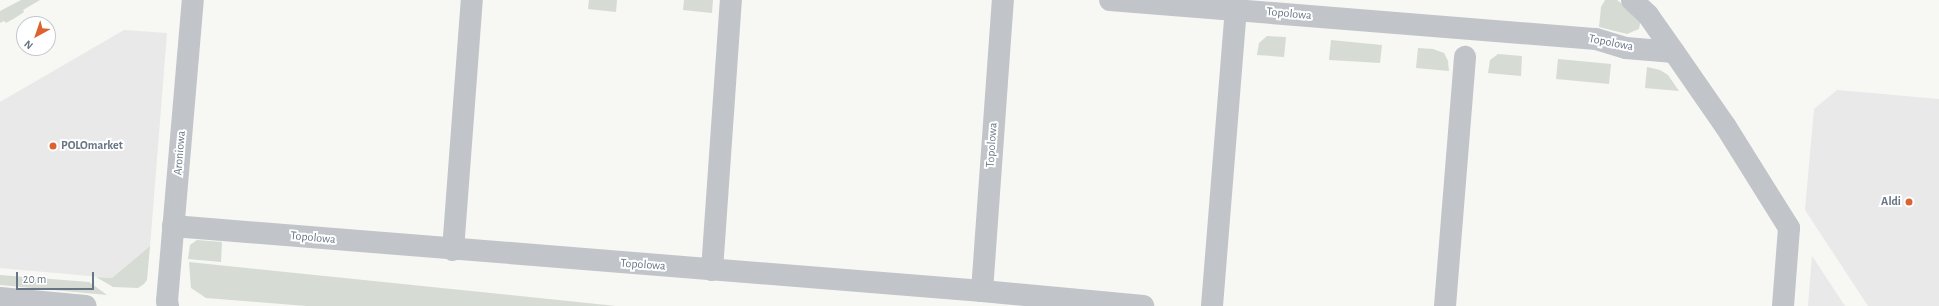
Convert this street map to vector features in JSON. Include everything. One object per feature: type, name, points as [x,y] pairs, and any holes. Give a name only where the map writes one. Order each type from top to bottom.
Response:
[{"type":"street","name":"Aroniowa","points":[[168,306],[167,301],[173,226],[193,0]]},
{"type":"street","points":[[453,250],[472,0]]},
{"type":"street","points":[[712,270],[731,0]]},
{"type":"street","name":"Topolowa","points":[[982,291],[1003,0]]},
{"type":"street","name":"Topolowa","points":[[1110,0],[1596,39],[1626,48],[1674,52]]},
{"type":"street","points":[[1632,0],[1648,15],[1674,52],[1726,128],[1789,228],[1783,306]]},
{"type":"street","points":[[1212,306],[1236,10]]},
{"type":"street","points":[[1444,306],[1465,57]]},
{"type":"street","name":"Topolowa","points":[[173,226],[453,250],[982,291],[1143,306]]},
{"type":"street","points":[[0,298],[86,306]]},
{"type":"shaded area","points":[[21,0],[40,0],[23,10],[24,12],[6,23],[4,21],[0,23],[0,11]]},
{"type":"shaded area","points":[[589,0],[617,0],[616,12],[588,9]]},
{"type":"shaded area","points":[[684,0],[713,0],[712,13],[683,10]]},
{"type":"shaded area","points":[[1605,0],[1617,0],[1641,19],[1639,29],[1627,34],[1599,27],[1601,7]]},
{"type":"shaded area","points":[[124,30],[167,33],[150,246],[112,278],[0,268],[0,102]]},
{"type":"shaded area","points":[[1267,36],[1286,37],[1284,57],[1257,55],[1259,43]]},
{"type":"shaded area","points":[[1331,40],[1382,45],[1380,63],[1329,60]]},
{"type":"shaded area","points":[[1418,48],[1433,49],[1444,53],[1448,61],[1449,71],[1416,68]]},
{"type":"shaded area","points":[[1498,54],[1522,56],[1521,76],[1488,73],[1490,60]]},
{"type":"shaded area","points":[[1558,59],[1611,64],[1609,84],[1556,79]]},
{"type":"shaded area","points":[[1647,67],[1660,70],[1668,75],[1679,91],[1645,88]]},
{"type":"shaded area","points":[[1837,90],[1939,99],[1939,306],[1868,306],[1805,210],[1814,109]]},
{"type":"shaded area","points":[[197,240],[222,242],[221,262],[188,259],[190,245]]},
{"type":"shaded area","points":[[150,246],[147,280],[138,288],[113,287],[96,277],[112,278]]},
{"type":"shaded area","points":[[1812,256],[1845,306],[1808,306]]},
{"type":"shaded area","points":[[189,262],[616,306],[306,306],[206,298],[191,288]]},
{"type":"shaded area","points":[[0,275],[89,282],[107,295],[0,285]]},
{"type":"place","name":"POLOmarket","points":[[53,146]]},
{"type":"place","name":"Aldi","points":[[1909,202]]}]
